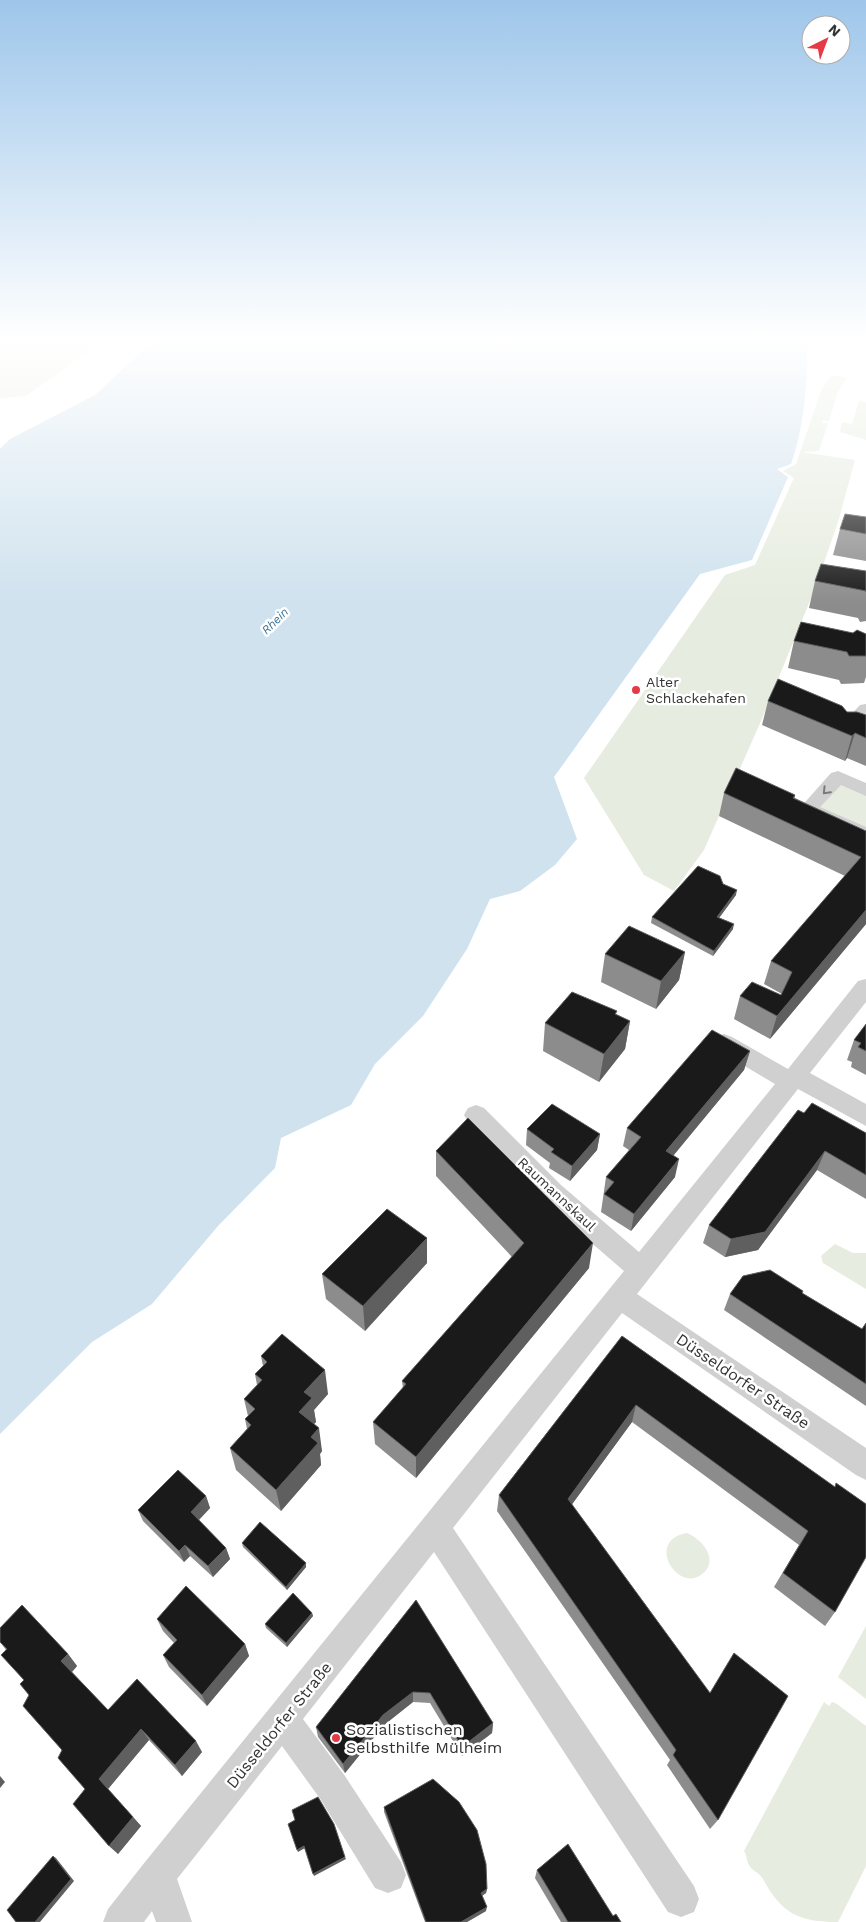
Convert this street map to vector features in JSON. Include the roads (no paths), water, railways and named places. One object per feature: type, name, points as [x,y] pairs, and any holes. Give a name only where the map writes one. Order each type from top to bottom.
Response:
[{"type":"street","points":[[846,730],[866,709]]},
{"type":"street","points":[[866,790],[838,777],[808,809],[866,835]]},
{"type":"street","name":"Düsseldorfer Straße","points":[[121,1922],[284,1720],[866,987]]},
{"type":"street","points":[[722,1042],[866,1116]]},
{"type":"street","name":"Raumannskaul","points":[[476,1115],[552,1193],[641,1270]]},
{"type":"street","name":"Düsseldorfer Straße","points":[[620,1297],[866,1465]]},
{"type":"street","points":[[436,1528],[681,1899]]},
{"type":"street","points":[[284,1720],[333,1788],[388,1875]]},
{"type":"street","points":[[158,1875],[174,1922]]},
{"type":"water","name":"Rhein","points":[[36,426],[801,426],[791,464],[777,469],[788,477],[752,560],[700,574],[554,777],[577,839],[555,865],[520,891],[490,899],[467,949],[423,1016],[375,1064],[351,1105],[281,1138],[275,1168],[218,1226],[152,1304],[92,1342],[0,1434],[0,449],[10,439]]},
{"type":"place","name":"Alter Schlackehafen","points":[[636,690]]},
{"type":"place","name":"Sozialistischen Selbsthilfe Mülheim","points":[[336,1738]]}]
